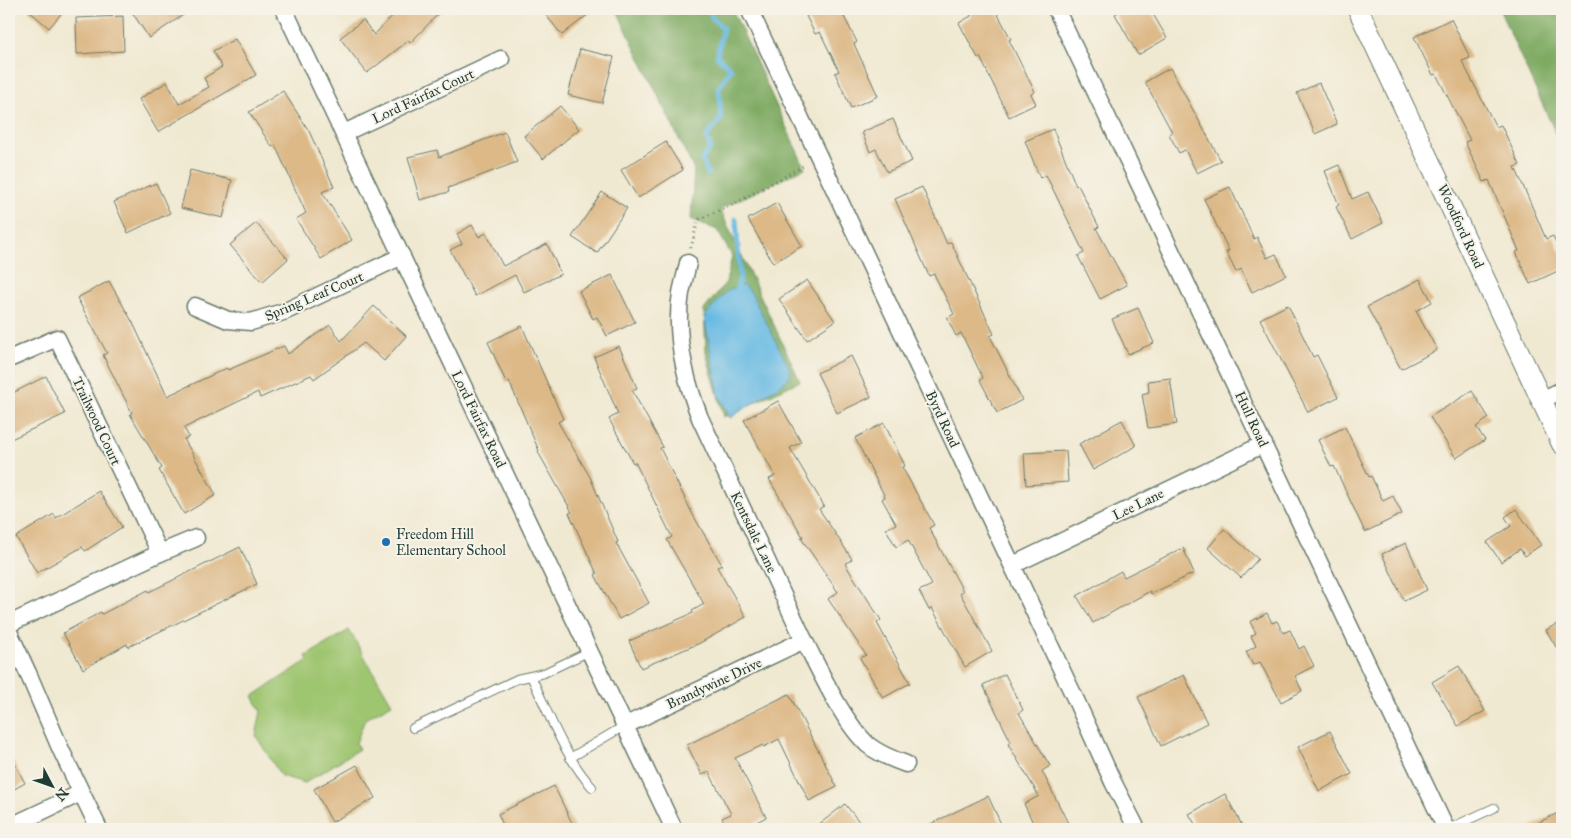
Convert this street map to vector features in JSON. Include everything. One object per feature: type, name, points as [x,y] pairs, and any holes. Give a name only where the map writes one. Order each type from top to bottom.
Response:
[{"type":"street","name":"Lord Fairfax Road","points":[[284,9],[674,829]]},
{"type":"street","name":"Byrd Road","points":[[749,9],[1013,565],[1113,782],[1137,829]]},
{"type":"street","name":"Hull Road","points":[[1056,9],[1447,829]]},
{"type":"street","name":"Woodford Road","points":[[1358,9],[1562,444]]},
{"type":"street","name":"Lord Fairfax Court","points":[[344,133],[502,60]]},
{"type":"street","name":"Spring Leaf Court","points":[[195,306],[228,320],[251,322],[286,311],[402,256]]},
{"type":"street","name":"Kentsdale Lane","points":[[688,263],[681,294],[679,326],[682,357],[690,392],[700,418],[804,640],[855,731],[870,746],[886,757],[906,764]]},
{"type":"street","name":"Trailwood Court","points":[[9,359],[57,338],[160,553]]},
{"type":"street","points":[[1542,400],[1562,390]]},
{"type":"street","name":"Lee Lane","points":[[1013,565],[1264,444]]},
{"type":"street","points":[[9,624],[196,538]]},
{"type":"street","points":[[9,632],[99,829]]},
{"type":"street","name":"Brandywine Drive","points":[[624,726],[804,640]]},
{"type":"street","points":[[9,827],[81,792]]},
{"type":"lane","points":[[414,728],[517,678],[544,673],[590,651]]},
{"type":"lane","points":[[531,676],[570,758],[592,787]]},
{"type":"lane","points":[[570,758],[624,726]]},
{"type":"lane","points":[[1447,829],[1494,808]]},
{"type":"path","points":[[688,263],[697,224],[700,219],[736,203],[820,157]]},
{"type":"green space","points":[[616,9],[732,9],[805,168],[720,209],[800,381],[724,417],[706,353],[704,310],[726,282],[732,256],[717,230],[691,219],[694,170]]},
{"type":"green space","points":[[1499,9],[1562,9],[1562,147],[1555,132]]},
{"type":"green space","points":[[349,630],[392,704],[365,719],[356,743],[359,749],[305,783],[281,776],[256,736],[261,711],[253,696],[308,660],[306,656]]},
{"type":"water","points":[[743,285],[750,291],[790,369],[790,374],[786,381],[730,418],[719,395],[704,317],[727,291]]},
{"type":"building","points":[[27,9],[65,9],[49,28]]},
{"type":"building","points":[[130,9],[192,9],[149,38]]},
{"type":"building","points":[[399,9],[443,9],[410,43],[408,41],[367,73],[340,38],[363,20],[374,35]]},
{"type":"building","points":[[541,9],[595,9],[562,35]]},
{"type":"building","points":[[820,9],[840,9],[857,42],[854,44],[878,96],[851,108],[835,73],[839,71],[820,32],[815,34],[806,16]]},
{"type":"building","points":[[968,9],[995,9],[1035,92],[1031,94],[1036,104],[1009,117],[980,57],[978,58],[959,23],[971,16]]},
{"type":"building","points":[[1123,9],[1150,9],[1167,38],[1138,55],[1115,14]]},
{"type":"building","points":[[123,16],[124,51],[77,54],[76,18]]},
{"type":"building","points":[[1451,19],[1470,58],[1462,61],[1496,127],[1501,125],[1520,165],[1515,167],[1546,239],[1553,236],[1562,256],[1562,269],[1530,284],[1516,252],[1519,251],[1489,180],[1484,182],[1465,142],[1470,140],[1436,74],[1433,75],[1414,37]]},
{"type":"building","points":[[235,39],[256,75],[158,132],[139,99],[167,82],[179,104],[209,87],[204,78],[222,67],[213,51]]},
{"type":"building","points":[[580,49],[614,57],[602,103],[568,95]]},
{"type":"building","points":[[1170,68],[1221,161],[1197,173],[1185,150],[1179,153],[1169,134],[1172,132],[1145,82]]},
{"type":"building","points":[[1319,83],[1337,124],[1315,134],[1297,93]]},
{"type":"building","points":[[283,91],[309,131],[334,187],[322,192],[352,240],[321,259],[296,219],[306,213],[275,145],[272,147],[249,112]]},
{"type":"building","points":[[560,106],[579,129],[543,159],[524,136]]},
{"type":"building","points":[[893,119],[912,161],[887,172],[876,149],[870,152],[862,132]]},
{"type":"building","points":[[1053,129],[1076,186],[1078,185],[1099,227],[1096,228],[1127,285],[1100,299],[1078,256],[1084,253],[1046,175],[1040,178],[1025,141]]},
{"type":"building","points":[[505,132],[517,162],[448,188],[449,192],[420,200],[408,157],[437,150],[439,157]]},
{"type":"building","points":[[666,142],[683,170],[638,198],[621,170]]},
{"type":"building","points":[[1339,165],[1352,199],[1368,192],[1383,223],[1352,239],[1336,207],[1339,205],[1325,171]]},
{"type":"building","points":[[190,170],[232,180],[223,218],[181,208]]},
{"type":"building","points":[[156,183],[170,213],[128,233],[114,202]]},
{"type":"building","points":[[922,187],[947,244],[951,242],[994,334],[990,336],[1022,400],[997,413],[980,380],[983,378],[961,333],[956,336],[947,318],[954,314],[934,274],[929,276],[895,199]]},
{"type":"building","points":[[1230,187],[1254,239],[1257,237],[1267,258],[1276,254],[1286,275],[1252,292],[1241,269],[1236,272],[1226,252],[1229,251],[1204,199]]},
{"type":"building","points":[[602,192],[627,208],[597,253],[572,237]]},
{"type":"building","points":[[777,203],[802,246],[773,263],[748,219]]},
{"type":"building","points":[[256,223],[288,259],[262,282],[230,245]]},
{"type":"building","points":[[472,225],[479,237],[486,233],[503,266],[547,244],[561,274],[524,292],[515,275],[475,296],[450,250],[462,244],[457,234]]},
{"type":"building","points":[[612,275],[635,322],[607,336],[597,317],[593,319],[579,291]]},
{"type":"building","points":[[1420,279],[1432,302],[1416,311],[1437,350],[1401,369],[1367,307]]},
{"type":"building","points":[[807,280],[835,321],[807,340],[779,299]]},
{"type":"building","points":[[109,281],[133,323],[167,396],[227,368],[228,370],[284,346],[288,354],[330,325],[341,341],[374,306],[406,336],[384,361],[364,343],[314,379],[311,375],[260,398],[258,392],[184,428],[189,437],[184,439],[216,495],[184,514],[159,470],[162,468],[130,414],[132,413],[103,355],[107,353],[77,298]]},
{"type":"building","points":[[1288,305],[1313,357],[1317,355],[1338,397],[1308,412],[1260,319]]},
{"type":"building","points":[[1138,308],[1154,343],[1128,354],[1112,319]]},
{"type":"building","points":[[522,326],[563,419],[558,422],[590,477],[618,542],[616,543],[649,603],[619,619],[595,575],[597,574],[569,513],[572,512],[538,452],[509,381],[506,382],[488,342]]},
{"type":"building","points":[[619,346],[637,388],[632,390],[663,447],[660,448],[693,515],[722,565],[717,567],[746,617],[700,643],[641,668],[629,641],[693,613],[692,611],[704,604],[667,540],[672,537],[635,462],[633,463],[609,419],[618,414],[594,357]]},
{"type":"building","points":[[851,356],[871,397],[837,413],[817,373]]},
{"type":"building","points":[[46,376],[65,414],[9,440],[9,395]]},
{"type":"building","points":[[1170,378],[1177,424],[1148,428],[1142,394],[1149,392],[1148,381]]},
{"type":"building","points":[[1472,391],[1489,418],[1476,427],[1485,440],[1456,458],[1430,417]]},
{"type":"building","points":[[778,401],[801,442],[790,448],[824,506],[819,509],[852,559],[845,564],[881,620],[877,623],[910,683],[883,698],[860,658],[866,655],[828,599],[838,592],[801,538],[803,537],[769,479],[775,476],[744,420]]},
{"type":"building","points":[[1122,420],[1136,446],[1093,470],[1079,444]]},
{"type":"building","points":[[884,423],[905,466],[902,467],[934,525],[929,528],[963,591],[960,593],[992,651],[965,667],[932,608],[929,610],[919,591],[932,585],[908,540],[896,547],[886,529],[896,524],[882,499],[885,497],[855,438]]},
{"type":"building","points":[[1345,427],[1383,501],[1393,496],[1402,514],[1365,532],[1334,466],[1331,467],[1318,440]]},
{"type":"building","points":[[1066,451],[1068,482],[1026,485],[1024,453]]},
{"type":"building","points":[[99,491],[122,527],[85,551],[82,547],[37,573],[16,537],[54,514],[56,518]]},
{"type":"building","points":[[1516,509],[1541,545],[1525,556],[1520,549],[1501,562],[1487,542],[1511,526],[1505,517]]},
{"type":"building","points":[[1224,529],[1258,559],[1241,578],[1208,548]]},
{"type":"building","points":[[1406,543],[1427,590],[1404,601],[1382,554]]},
{"type":"building","points":[[240,547],[257,584],[128,647],[127,644],[83,669],[63,633],[101,612],[102,614]]},
{"type":"building","points":[[1183,548],[1194,573],[1151,594],[1150,591],[1093,623],[1077,596],[1121,571],[1124,577]]},
{"type":"building","points":[[1267,613],[1272,623],[1277,621],[1283,633],[1290,630],[1299,649],[1304,646],[1314,666],[1295,676],[1302,691],[1281,702],[1260,662],[1253,665],[1246,652],[1256,646],[1251,636],[1256,633],[1250,622]]},
{"type":"building","points":[[1562,621],[1562,657],[1546,630]]},
{"type":"building","points":[[1459,666],[1485,711],[1458,726],[1432,682]]},
{"type":"building","points":[[1005,674],[1023,710],[1019,713],[1050,766],[1042,771],[1071,829],[1036,829],[1024,804],[1039,796],[1008,744],[1011,742],[983,685]]},
{"type":"building","points":[[1184,675],[1207,723],[1161,746],[1138,697]]},
{"type":"building","points":[[789,694],[837,787],[809,801],[779,739],[764,747],[763,745],[735,758],[766,817],[744,829],[728,829],[722,818],[731,814],[709,772],[702,775],[687,745]]},
{"type":"building","points":[[1330,731],[1352,774],[1319,791],[1298,747]]},
{"type":"building","points":[[9,753],[25,783],[9,792]]},
{"type":"building","points":[[357,765],[375,798],[332,822],[314,789]]},
{"type":"building","points":[[554,786],[575,829],[505,829],[498,814]]},
{"type":"building","points":[[1225,794],[1244,829],[1198,829],[1189,814]]},
{"type":"building","points":[[988,796],[1001,824],[989,829],[920,829]]},
{"type":"building","points":[[845,804],[865,829],[813,829]]},
{"type":"building","points":[[1562,811],[1562,829],[1525,829]]},
{"type":"waterway","points":[[708,174],[702,159],[711,148],[706,137],[721,119],[719,87],[731,69],[717,56],[723,28],[713,19],[709,9]]},
{"type":"waterway","points":[[736,219],[740,277],[736,293]]},
{"type":"place","name":"Freedom Hill Elementary School","points":[[386,542]]}]
